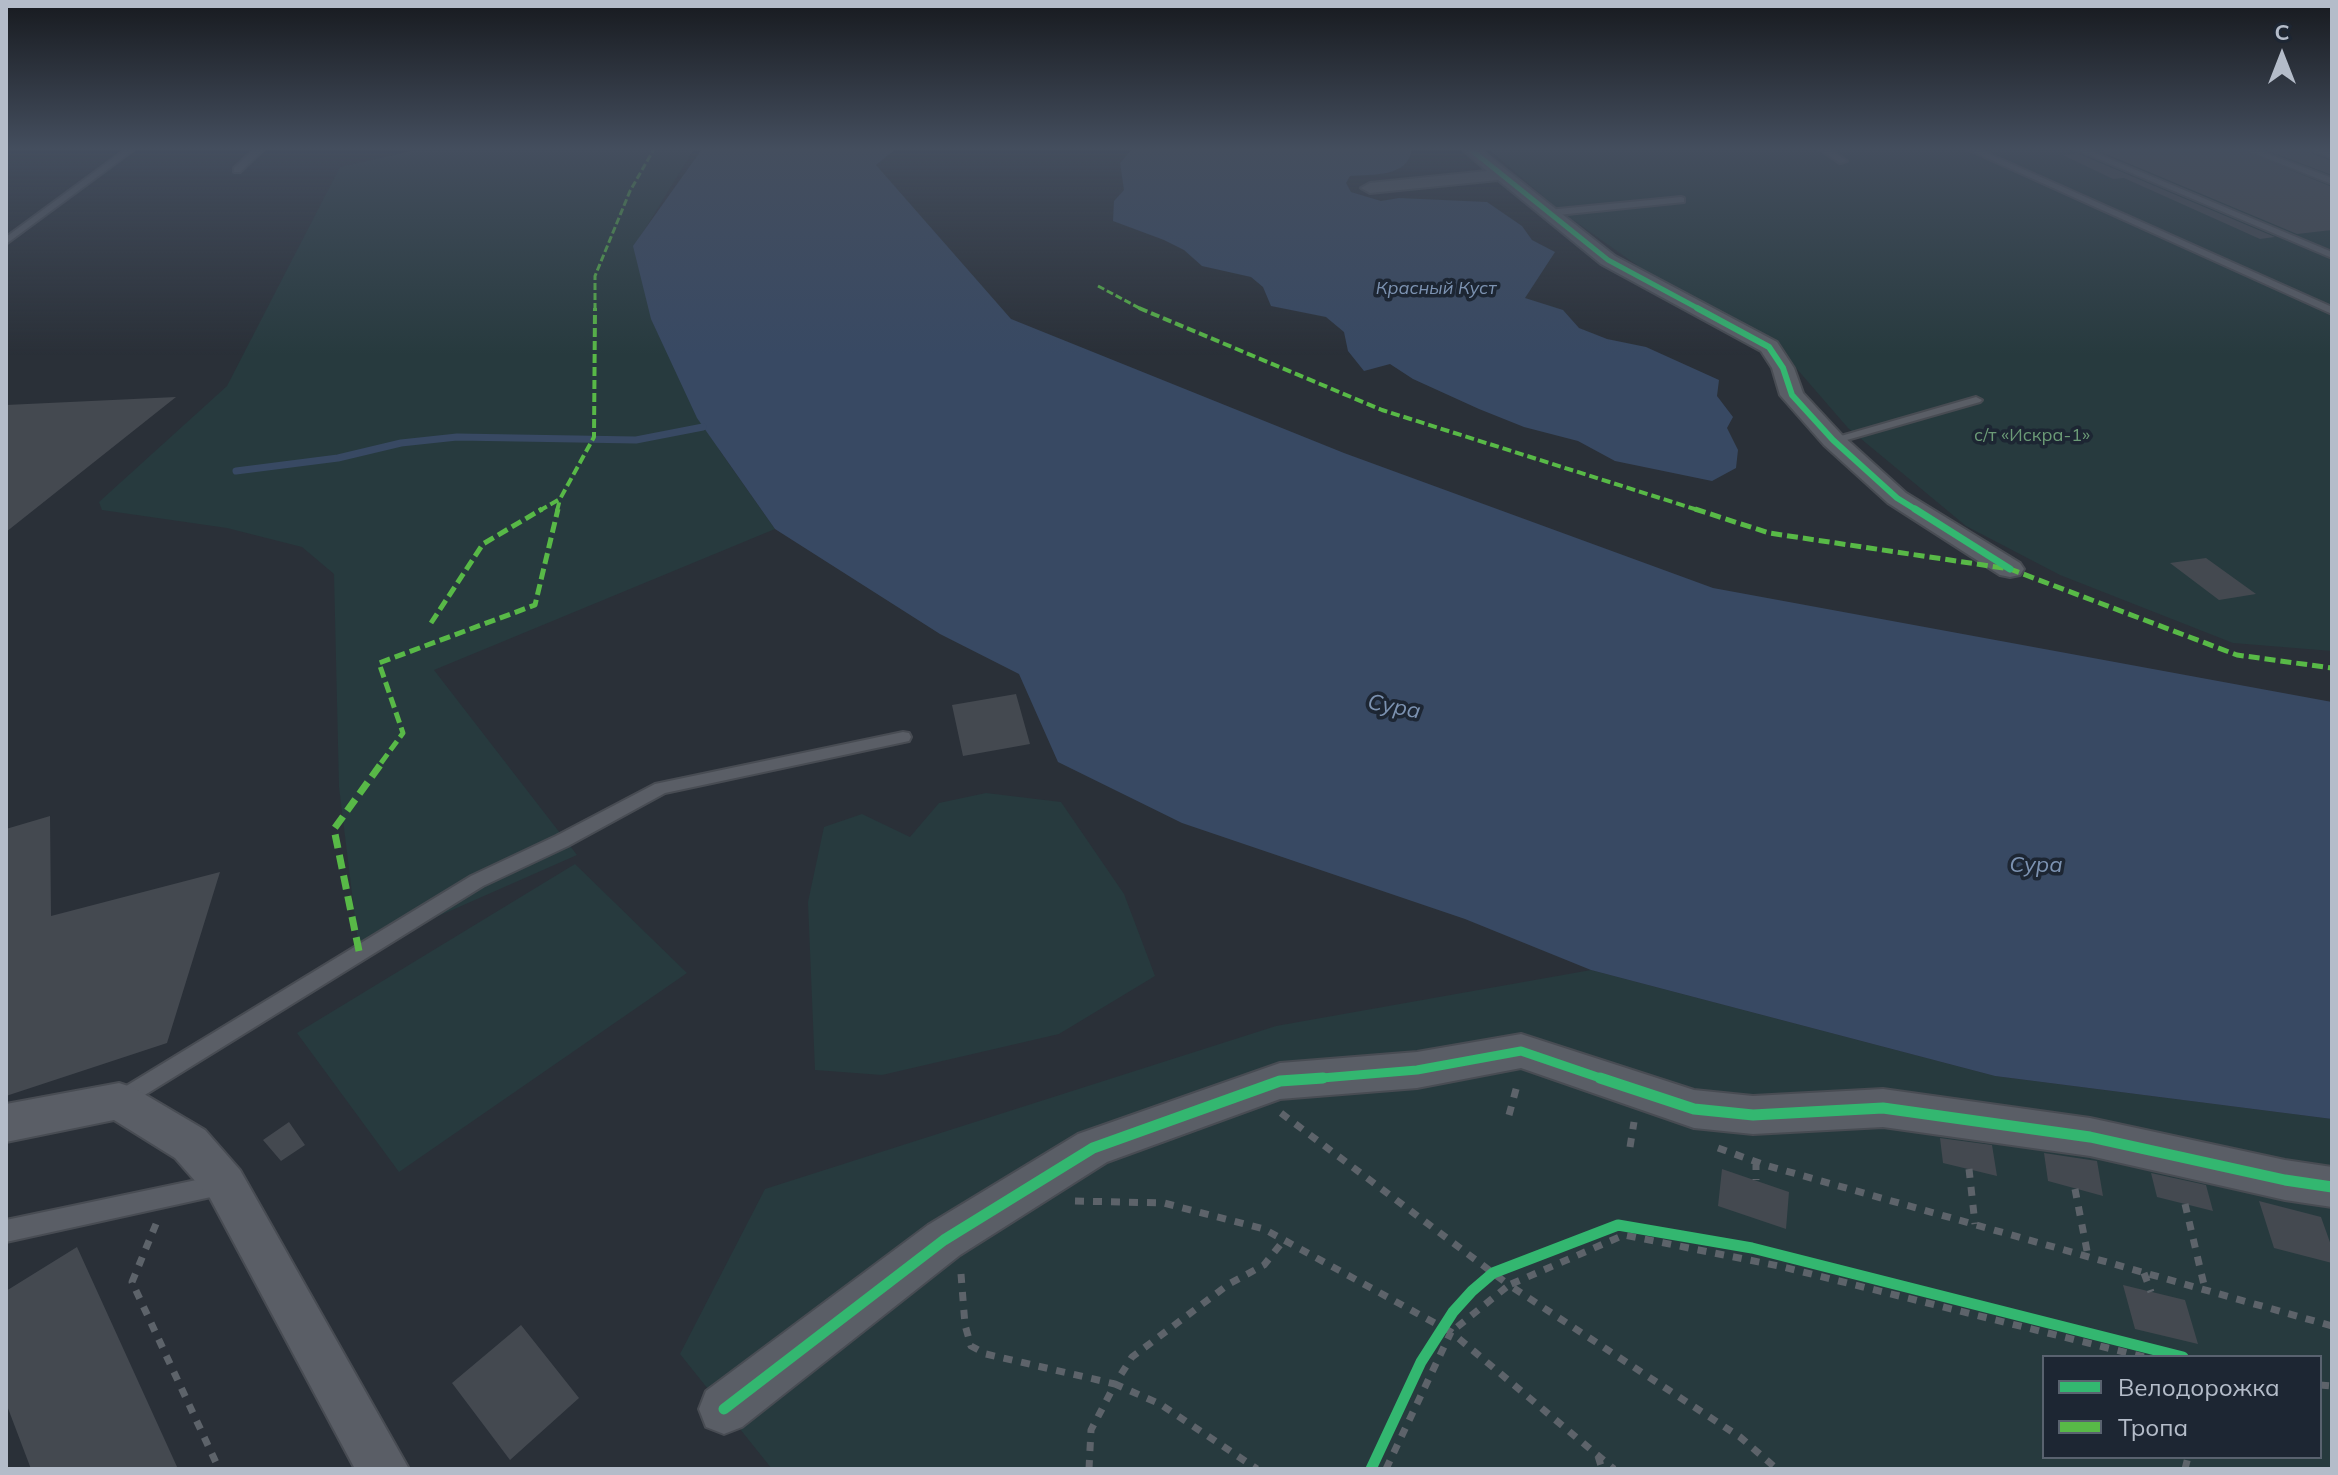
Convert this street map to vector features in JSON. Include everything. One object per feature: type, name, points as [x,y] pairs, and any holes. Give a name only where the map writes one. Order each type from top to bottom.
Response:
[{"type":"street","points":[[1554,218],[1608,260],[1769,347],[1783,368],[1792,395],[1833,440],[1897,498],[2010,569]]},
{"type":"street","points":[[724,1409],[944,1240],[1093,1148],[1280,1081],[1417,1070],[1521,1051],[1694,1109],[1753,1115],[1883,1108],[2090,1137],[2285,1180],[2332,1187]]},
{"type":"street","points":[[6,1123],[119,1101],[190,1144],[225,1184],[383,1469]]},
{"type":"lane","points":[[6,241],[37,218]]},
{"type":"lane","points":[[2124,218],[2332,311]]},
{"type":"lane","points":[[2243,218],[2332,255]]},
{"type":"lane","points":[[1833,440],[1976,400]]},
{"type":"lane","points":[[119,1101],[477,881],[562,841],[661,788],[903,737]]},
{"type":"lane","points":[[6,1231],[225,1184]]},
{"type":"path","points":[[1509,1115],[1520,1075]]},
{"type":"path","points":[[1252,1091],[1489,1275],[1509,1285],[1740,1437],[1777,1469]]},
{"type":"path","points":[[1621,1112],[1649,1122]]},
{"type":"path","points":[[1630,1147],[1635,1118]]},
{"type":"path","points":[[1702,1142],[1756,1161],[2332,1326]]},
{"type":"path","points":[[1756,1161],[1756,1180]]},
{"type":"path","points":[[1969,1169],[1975,1224]]},
{"type":"path","points":[[2075,1189],[2088,1256]]},
{"type":"path","points":[[167,1196],[132,1282],[219,1469]]},
{"type":"path","points":[[1071,1201],[1164,1203],[1264,1229],[1451,1332],[1614,1469]]},
{"type":"path","points":[[2185,1204],[2205,1290]]},
{"type":"path","points":[[1618,1225],[1707,1241]]},
{"type":"path","points":[[1386,1469],[1451,1332],[1509,1285],[1624,1235],[1779,1266],[2136,1355]]},
{"type":"path","points":[[1089,1469],[1091,1430],[1132,1357],[1229,1284],[1264,1265],[1284,1240]]},
{"type":"path","points":[[1783,1256],[1966,1302]]},
{"type":"path","points":[[961,1261],[965,1325],[971,1346],[986,1354],[1115,1384],[1160,1404],[1257,1469]]},
{"type":"path","points":[[1489,1275],[1507,1268]]},
{"type":"path","points":[[2144,1272],[2151,1292]]},
{"type":"path","points":[[1434,1341],[1450,1316]]},
{"type":"path","points":[[2113,1338],[2155,1349]]},
{"type":"path","points":[[1598,1455],[1602,1469]]},
{"type":"green space","points":[[314,218],[652,218],[634,247],[720,451],[775,529],[434,670],[577,855],[359,951],[339,787],[334,574],[302,547],[227,528],[102,510],[99,502],[227,386]]},
{"type":"green space","name":"с/т «Искра-1»","points":[[1570,218],[2332,218],[2332,651],[2233,643],[2060,575],[1966,526],[1848,428],[1777,346],[1672,290]]},
{"type":"green space","points":[[986,793],[1061,802],[1124,894],[1155,976],[1059,1034],[882,1075],[815,1070],[808,902],[824,827],[862,814],[910,837],[939,803]]},
{"type":"green space","points":[[575,864],[687,973],[399,1172],[297,1033]]},
{"type":"green space","points":[[1591,970],[1995,1076],[2332,1119],[2332,1469],[772,1469],[680,1354],[765,1189],[1276,1026]]},
{"type":"water","name":"Сура","points":[[653,218],[922,218],[1011,319],[1344,453],[1713,588],[2332,702],[2332,1119],[1995,1076],[1591,970],[1465,919],[1182,823],[1058,762],[1019,674],[940,634],[775,529],[697,418],[651,319],[633,246]]},
{"type":"water","name":"Красный Куст","points":[[1113,218],[1510,218],[1522,226],[1532,240],[1555,252],[1525,298],[1563,310],[1579,328],[1607,339],[1646,347],[1719,380],[1717,396],[1733,417],[1727,428],[1738,450],[1736,468],[1712,481],[1615,461],[1578,441],[1524,427],[1479,409],[1413,379],[1390,364],[1364,371],[1348,351],[1344,332],[1326,317],[1271,306],[1263,287],[1251,277],[1202,266],[1184,250],[1113,221]]},
{"type":"building","points":[[2213,218],[2230,218],[2275,237],[2260,239]]},
{"type":"building","points":[[2258,218],[2332,218],[2332,230],[2297,234]]},
{"type":"building","points":[[176,397],[6,532],[6,405]]},
{"type":"building","points":[[2206,558],[2256,594],[2219,600],[2170,563]]},
{"type":"building","points":[[1016,694],[1030,744],[963,756],[952,705]]},
{"type":"building","points":[[50,816],[51,916],[220,872],[167,1043],[6,1096],[6,829]]},
{"type":"building","points":[[289,1122],[305,1145],[281,1161],[263,1140]]},
{"type":"building","points":[[1940,1138],[1992,1145],[1997,1176],[1943,1163]]},
{"type":"building","points":[[2044,1153],[2097,1161],[2103,1196],[2048,1181]]},
{"type":"building","points":[[1722,1169],[1789,1192],[1786,1229],[1718,1206]]},
{"type":"building","points":[[2151,1173],[2206,1185],[2213,1211],[2157,1197]]},
{"type":"building","points":[[2259,1201],[2321,1217],[2332,1248],[2332,1263],[2274,1248]]},
{"type":"building","points":[[77,1247],[178,1469],[31,1469],[6,1403],[6,1291]]},
{"type":"building","points":[[2123,1285],[2185,1300],[2198,1344],[2135,1329]]},
{"type":"building","points":[[521,1325],[579,1398],[510,1460],[452,1383]]},
{"type":"waterway","points":[[236,471],[338,458],[401,443],[457,437],[636,440],[703,427]]},
{"type":"marked path","points":[[431,623],[483,544],[560,499],[594,437],[595,276],[619,218]]},
{"type":"marked path","points":[[1098,286],[1126,303],[1382,410],[1769,533],[2010,569],[2237,655],[2332,668]]},
{"type":"marked path","points":[[359,951],[334,829],[403,733],[379,663],[535,605],[560,499]]},
{"type":"cycle path","points":[[1556,218],[1608,260],[1769,347],[1783,368],[1792,395],[1833,440],[1897,498],[2010,569]]},
{"type":"cycle path","points":[[724,1409],[944,1240],[1093,1148],[1280,1081],[1417,1070],[1521,1051],[1694,1109],[1753,1115],[1883,1108],[2090,1137],[2285,1180],[2332,1187]]},
{"type":"cycle path","points":[[1371,1469],[1421,1362],[1453,1312],[1472,1291],[1493,1273],[1618,1225],[1752,1248],[2175,1355]]}]
